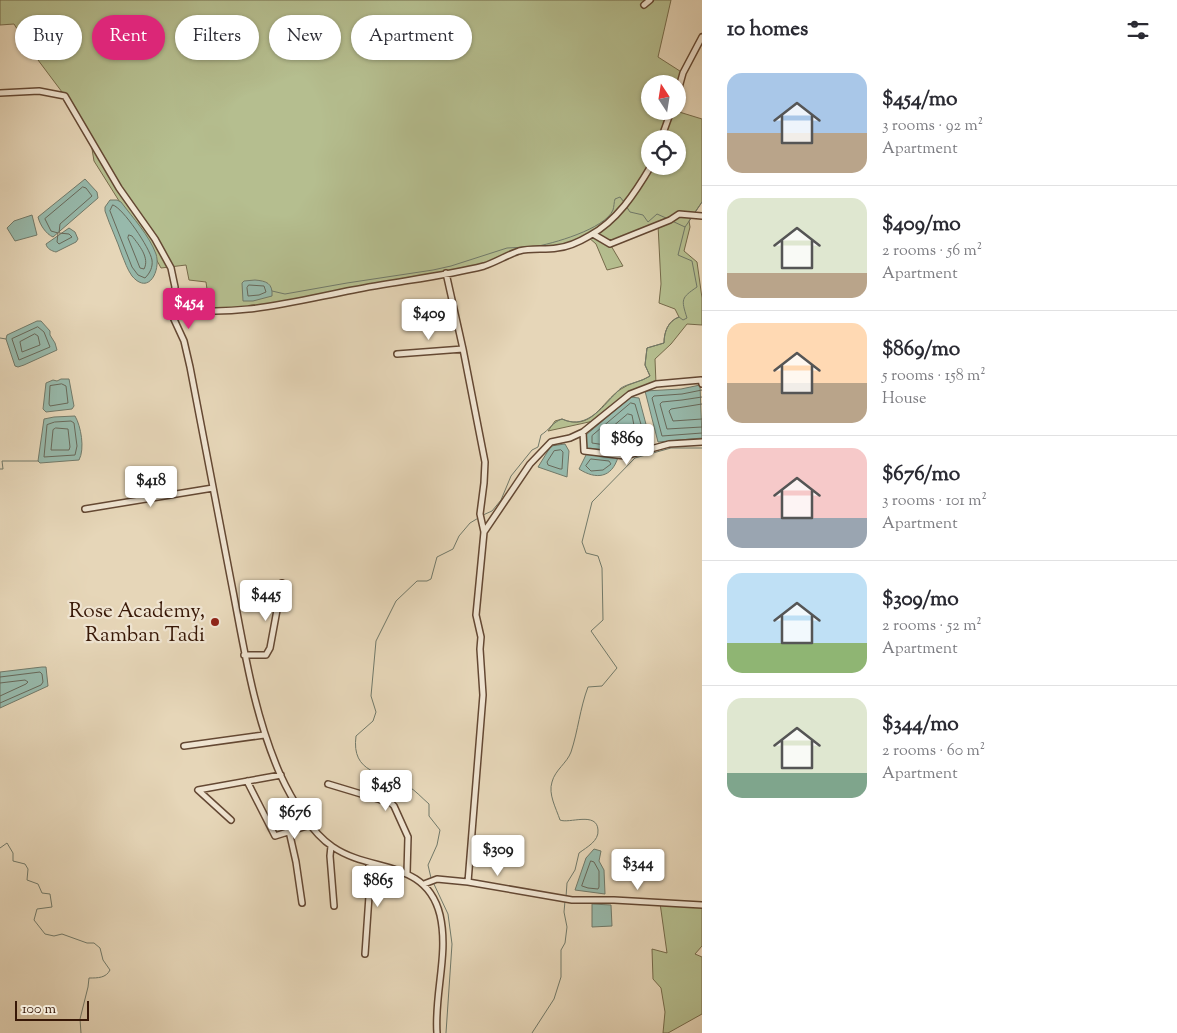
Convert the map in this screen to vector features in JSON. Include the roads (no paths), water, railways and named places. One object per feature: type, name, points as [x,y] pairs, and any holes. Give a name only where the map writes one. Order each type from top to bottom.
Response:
[{"type":"street","points":[[644,5],[650,0]]},
{"type":"street","points":[[682,75],[702,37]]},
{"type":"street","points":[[0,93],[39,91],[65,96],[119,188],[168,260],[175,280],[172,315],[184,341],[190,367],[244,655],[264,735],[281,775],[310,825],[331,846],[347,856],[408,873],[426,884],[440,915],[442,935],[443,959],[436,1020],[437,1033]]},
{"type":"street","points":[[174,307],[204,312],[260,308],[388,283],[424,279],[486,265],[521,250],[558,248],[574,243],[601,229],[622,210],[645,175]]},
{"type":"street","points":[[592,234],[610,244],[670,220],[679,214],[702,216]]},
{"type":"street","points":[[446,273],[463,348],[484,462],[484,483],[480,514],[484,532],[476,615],[481,637],[483,695],[468,882]]},
{"type":"street","points":[[397,354],[463,348]]},
{"type":"street","points":[[484,532],[530,464],[551,442],[570,438],[583,432],[630,394],[656,384],[701,380],[702,384]]},
{"type":"street","points":[[583,432],[584,451],[625,456],[669,444],[702,442]]},
{"type":"street","points":[[85,509],[213,488]]},
{"type":"street","points":[[244,655],[266,656],[270,648],[282,583]]},
{"type":"street","points":[[184,746],[264,735]]},
{"type":"street","points":[[230,820],[198,790],[281,775]]},
{"type":"street","points":[[247,781],[275,836],[310,825]]},
{"type":"street","points":[[328,784],[352,790],[391,803],[394,806],[408,837],[408,873]]},
{"type":"street","points":[[289,832],[302,903]]},
{"type":"street","points":[[331,846],[334,906]]},
{"type":"street","points":[[365,954],[369,862]]},
{"type":"street","points":[[426,884],[436,879],[468,882],[572,900],[614,900],[702,905]]},
{"type":"water","points":[[85,179],[97,192],[98,198],[53,237],[50,236],[40,223],[38,217]]},
{"type":"water","points":[[110,200],[121,202],[153,247],[156,254],[157,267],[148,282],[138,281],[127,268],[105,211],[105,207]]},
{"type":"water","points":[[32,215],[37,235],[15,241],[7,228],[14,221]]},
{"type":"water","points":[[69,228],[75,232],[78,239],[76,242],[56,252],[47,246],[46,244]]},
{"type":"water","points":[[255,280],[270,285],[272,296],[253,301],[243,301],[242,283]]},
{"type":"water","points":[[37,321],[41,321],[50,331],[57,350],[24,365],[15,366],[6,339],[7,335]]},
{"type":"water","points":[[69,379],[74,406],[72,409],[46,412],[43,409],[46,383]]},
{"type":"water","points":[[700,385],[702,438],[658,442],[645,391],[681,389]]},
{"type":"water","points":[[631,397],[639,398],[651,443],[626,453],[587,448],[586,435]]},
{"type":"water","points":[[75,416],[82,438],[82,450],[79,460],[40,463],[38,461],[44,419]]},
{"type":"water","points":[[565,444],[569,451],[567,477],[538,467],[551,446]]},
{"type":"water","points":[[587,453],[618,457],[608,473],[597,476],[585,473],[579,469]]},
{"type":"water","points":[[46,667],[48,686],[0,708],[0,672]]},
{"type":"water","points":[[594,849],[601,851],[599,861],[604,870],[605,894],[575,890],[586,858]]},
{"type":"water","points":[[592,904],[611,905],[612,926],[592,927]]},
{"type":"waterway","points":[[533,247],[565,239],[589,229],[608,217],[613,210],[615,199],[620,197],[624,202]]},
{"type":"waterway","points":[[694,214],[702,202]]},
{"type":"waterway","points":[[626,206],[630,212],[643,215],[648,222],[657,214],[666,218]]},
{"type":"waterway","points":[[672,221],[685,227],[692,217]]},
{"type":"waterway","points":[[483,515],[492,511],[501,500],[511,476],[532,450],[538,447],[541,435],[554,424],[562,419],[570,422],[584,420],[602,408],[621,388],[650,376],[645,365],[647,348],[664,343],[667,327],[672,321],[679,317],[683,320],[687,318],[683,303],[684,299],[697,287],[692,261],[678,255],[685,227]]},
{"type":"waterway","points":[[272,291],[285,294],[433,270],[507,248],[527,247]]},
{"type":"waterway","points":[[0,338],[6,339]]},
{"type":"waterway","points":[[566,897],[567,883],[575,870],[579,853],[595,841],[598,830],[593,821],[582,819],[560,820],[552,796],[552,782],[571,752],[588,687],[602,686],[617,668],[591,631],[603,620],[602,568],[598,556],[586,553],[582,542],[592,502],[635,458],[671,448],[702,448]]},
{"type":"waterway","points":[[0,469],[3,469],[2,461],[38,461]]},
{"type":"waterway","points":[[431,878],[428,865],[437,845],[440,830],[429,816],[429,804],[408,786],[370,770],[363,765],[358,758],[356,736],[373,721],[376,712],[371,696],[376,641],[396,601],[417,581],[431,579],[437,557],[453,549],[459,536],[470,523],[480,517]]},
{"type":"waterway","points":[[0,848],[7,843],[13,853],[13,861],[25,864],[28,869],[27,880],[38,884],[42,893],[50,894],[52,907],[37,909],[34,920],[45,934],[54,936],[62,934],[87,943],[94,943],[100,948],[103,960],[110,970],[99,978],[89,978],[80,1019],[81,1033]]},
{"type":"waterway","points":[[433,882],[448,914],[452,944],[446,1033]]},
{"type":"waterway","points":[[532,1033],[554,999],[561,977],[561,950],[565,943],[567,927],[564,912],[565,901]]},
{"type":"place","name":"Rose Academy, Ramban Tadi","points":[[215,622]]}]
